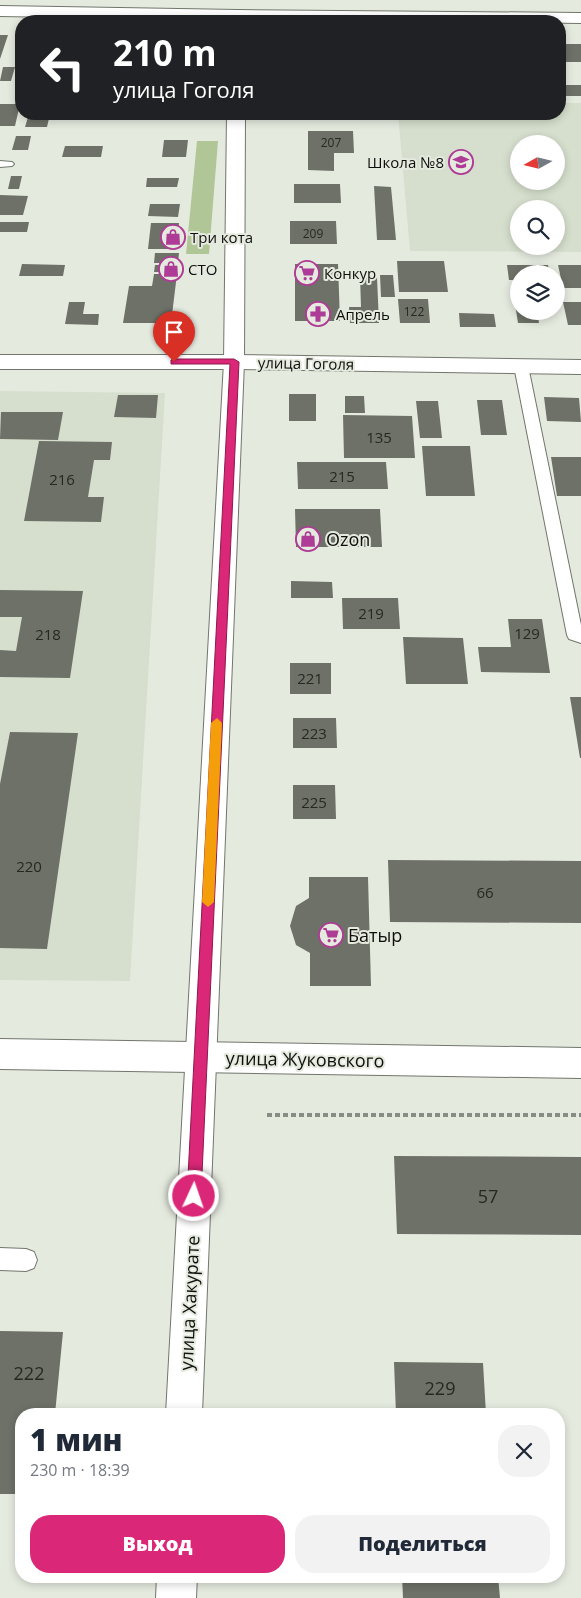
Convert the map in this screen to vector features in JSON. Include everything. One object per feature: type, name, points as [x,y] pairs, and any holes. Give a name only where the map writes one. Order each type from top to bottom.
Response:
[{"type":"main road","points":[[0,11],[410,15]]},
{"type":"main road","points":[[566,18],[581,18]]},
{"type":"main road","name":"улица Хакурате","points":[[184,1408],[234,362],[236,120]]},
{"type":"main road","name":"улица Гоголя","points":[[0,362],[234,362],[581,367]]},
{"type":"main road","name":"улица Жуковского","points":[[0,1054],[581,1064]]},
{"type":"main road","points":[[176,1598],[177,1583]]},
{"type":"lane","points":[[521,366],[575,635],[581,637]]},
{"type":"lane","points":[[0,1260],[26,1260]]},
{"type":"path","points":[[267,1115],[581,1115]]},
{"type":"shaded area","name":"Школа №8","points":[[566,103],[581,103],[581,252],[565,252],[565,200],[510,200],[510,252],[410,251],[399,120],[566,120]]},
{"type":"shaded area","points":[[0,391],[165,393],[130,981],[0,980]]},
{"type":"green space","points":[[197,141],[218,141],[209,254],[186,254]]},
{"type":"building","points":[[0,35],[8,35],[0,59]]},
{"type":"building","points":[[566,44],[581,44],[581,62],[566,62]]},
{"type":"building","points":[[3,67],[15,67],[11,81],[0,81]]},
{"type":"building","points":[[566,85],[581,85],[581,96],[566,96]]},
{"type":"building","points":[[0,104],[15,104],[15,126],[0,126]]},
{"type":"building","points":[[27,120],[49,120],[47,127],[25,127]]},
{"type":"building","points":[[308,131],[353,131],[354,153],[334,153],[334,171],[308,170]]},
{"type":"building","points":[[16,136],[31,136],[28,150],[12,150]]},
{"type":"building","points":[[164,140],[188,140],[186,157],[162,157]]},
{"type":"building","points":[[65,146],[103,146],[101,157],[62,157]]},
{"type":"building","points":[[11,176],[22,176],[19,189],[8,189]]},
{"type":"building","points":[[147,178],[179,178],[177,187],[146,187]]},
{"type":"building","points":[[294,184],[340,184],[341,203],[294,203]]},
{"type":"building","points":[[374,186],[391,187],[396,240],[377,240]]},
{"type":"building","points":[[0,195],[28,196],[23,215],[0,215]]},
{"type":"building","points":[[150,204],[180,204],[178,217],[148,216]]},
{"type":"building","points":[[290,221],[336,221],[337,244],[290,244]]},
{"type":"building","points":[[0,222],[29,222],[27,232],[0,232]]},
{"type":"building","points":[[151,223],[179,223],[177,249],[148,249]]},
{"type":"building","points":[[155,253],[179,253],[178,263],[154,263]]},
{"type":"building","points":[[397,261],[444,261],[448,292],[399,292]]},
{"type":"building","points":[[22,264],[65,265],[63,276],[19,276]]},
{"type":"building","points":[[295,264],[338,264],[340,321],[295,321]]},
{"type":"building","points":[[155,265],[178,265],[177,272],[154,272]]},
{"type":"building","points":[[507,265],[510,265],[509,280]]},
{"type":"building","points":[[565,265],[581,265],[581,288],[565,288]]},
{"type":"building","points":[[154,274],[177,274],[171,323],[123,323],[129,286],[152,286]]},
{"type":"building","points":[[380,275],[393,275],[395,297],[381,297]]},
{"type":"building","points":[[360,277],[377,277],[379,323],[350,323],[349,307],[361,307]]},
{"type":"building","points":[[398,299],[428,299],[430,323],[400,323]]},
{"type":"building","points":[[69,302],[85,302],[83,314],[99,314],[98,325],[65,324]]},
{"type":"building","points":[[565,302],[581,302],[581,325],[568,325]]},
{"type":"building","points":[[459,313],[494,314],[496,327],[460,327]]},
{"type":"building","points":[[518,320],[538,320],[539,323],[518,323]]},
{"type":"building","points":[[289,394],[316,394],[316,421],[289,421]]},
{"type":"building","points":[[118,395],[158,395],[156,418],[114,417]]},
{"type":"building","points":[[345,396],[364,396],[365,413],[345,413]]},
{"type":"building","points":[[544,397],[579,398],[581,422],[547,421]]},
{"type":"building","points":[[477,400],[502,400],[507,435],[481,435]]},
{"type":"building","points":[[416,401],[438,401],[442,438],[420,438]]},
{"type":"building","points":[[1,412],[63,412],[58,440],[0,439]]},
{"type":"building","points":[[343,415],[412,416],[415,458],[344,458]]},
{"type":"building","points":[[39,441],[112,442],[110,460],[94,460],[88,497],[104,497],[101,522],[24,521]]},
{"type":"building","points":[[422,446],[470,446],[475,496],[426,496]]},
{"type":"building","points":[[551,457],[581,457],[581,496],[557,496]]},
{"type":"building","points":[[297,462],[386,462],[388,489],[298,489]]},
{"type":"building","points":[[295,509],[380,509],[382,547],[296,547]]},
{"type":"building","points":[[291,581],[332,582],[333,598],[291,598]]},
{"type":"building","points":[[0,590],[83,591],[70,678],[0,677],[0,650],[16,651],[22,617],[0,617]]},
{"type":"building","points":[[342,598],[398,598],[400,629],[343,629]]},
{"type":"building","points":[[508,619],[542,619],[550,673],[481,672],[478,647],[511,647]]},
{"type":"building","points":[[403,637],[463,638],[468,684],[406,684]]},
{"type":"building","points":[[290,663],[331,663],[331,694],[290,694]]},
{"type":"building","points":[[570,697],[581,697],[581,758],[580,758]]},
{"type":"building","points":[[293,718],[336,718],[337,748],[293,748]]},
{"type":"building","points":[[10,732],[78,733],[47,949],[0,948],[0,784]]},
{"type":"building","points":[[293,785],[335,785],[336,819],[293,819]]},
{"type":"building","points":[[388,860],[581,861],[581,923],[390,922]]},
{"type":"building","name":"Батыр","points":[[309,877],[368,877],[371,986],[310,986],[310,953],[296,945],[290,926],[296,906],[309,898]]},
{"type":"building","points":[[394,1156],[581,1157],[581,1235],[397,1234]]},
{"type":"building","points":[[0,1331],[63,1332],[56,1408],[15,1408],[15,1494],[0,1494]]},
{"type":"building","points":[[394,1362],[483,1363],[486,1408],[396,1408]]},
{"type":"building","points":[[402,1583],[499,1583],[500,1598],[403,1598]]},
{"type":"slow traffic","points":[[208,902],[217,723]]},
{"type":"place","name":"Школа №8","points":[[461,162]]},
{"type":"place","name":"Три кота","points":[[173,237]]},
{"type":"place","name":"СТО","points":[[171,269]]},
{"type":"place","name":"Конкур","points":[[307,273]]},
{"type":"place","name":"Апрель","points":[[318,314]]},
{"type":"place","name":"Ozon","points":[[308,539]]},
{"type":"place","name":"Батыр","points":[[331,935]]},
{"type":"route","points":[[174,362],[234,362],[194,1196]]}]
